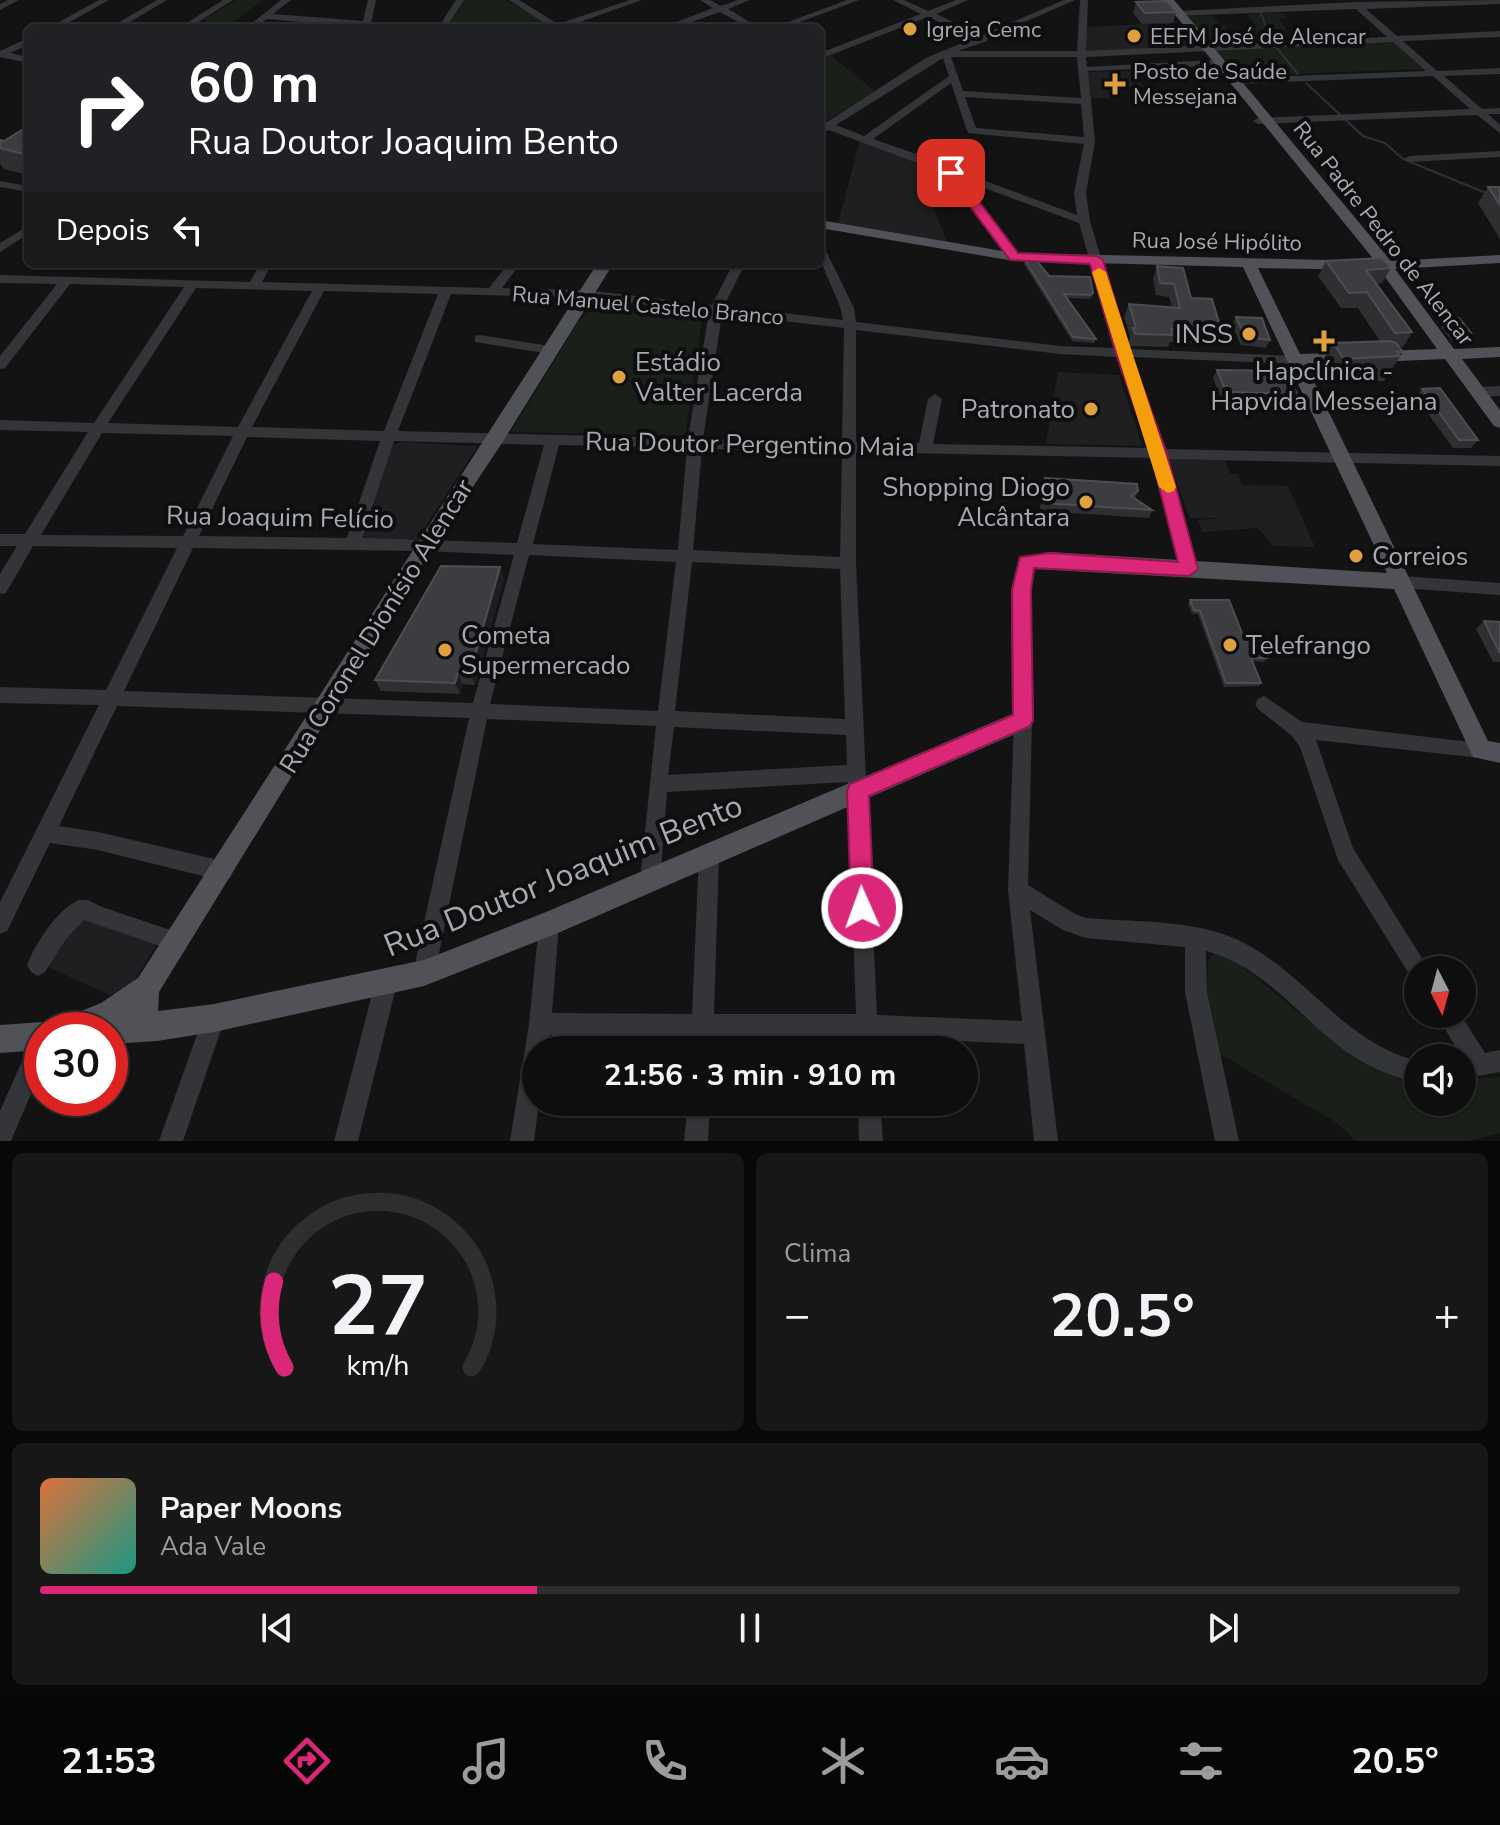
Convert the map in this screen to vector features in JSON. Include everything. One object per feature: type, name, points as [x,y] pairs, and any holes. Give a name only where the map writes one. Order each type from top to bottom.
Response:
[{"type":"main road","name":"Rua Padre Pedro de Alencar","points":[[1161,0],[1236,81],[1263,120]]},
{"type":"main road","name":"Rua Padre Pedro de Alencar","points":[[1168,0],[1212,63],[1381,263],[1500,422]]},
{"type":"main road","name":"Rua José Hipólito","points":[[824,225],[1014,257],[1249,264],[1445,263],[1500,259]]},
{"type":"main road","points":[[1249,264],[1401,582],[1491,751]]},
{"type":"main road","name":"Rua Coronel Dionísio Alencar","points":[[113,1012],[147,987],[223,871],[424,545],[496,439],[602,268]]},
{"type":"main road","points":[[1294,360],[1500,352]]},
{"type":"main road","points":[[1023,720],[1021,590],[1024,565],[1032,560],[1401,582]]},
{"type":"main road","name":"Rua Doutor Joaquim Bento","points":[[128,1029],[214,1018],[424,973],[549,924],[709,855],[856,782],[1023,720]]},
{"type":"main road","points":[[147,987],[143,1013],[157,1027]]},
{"type":"main road","points":[[0,1039],[24,1037]]},
{"type":"street","points":[[0,7],[15,0]]},
{"type":"street","points":[[60,24],[105,0]]},
{"type":"street","points":[[120,24],[163,0]]},
{"type":"street","points":[[190,24],[229,0]]},
{"type":"street","points":[[254,24],[287,0]]},
{"type":"street","points":[[366,24],[372,0]]},
{"type":"street","points":[[445,24],[460,0]]},
{"type":"street","points":[[516,2],[531,0]]},
{"type":"street","points":[[567,24],[638,0]]},
{"type":"street","points":[[704,0],[748,24]]},
{"type":"street","points":[[677,24],[746,0]]},
{"type":"street","points":[[787,24],[855,0]]},
{"type":"street","points":[[897,0],[1027,55]]},
{"type":"street","points":[[824,54],[964,0]]},
{"type":"street","points":[[824,126],[903,74],[981,37],[1071,0]]},
{"type":"street","points":[[1084,0],[1081,54],[1090,141],[1080,193],[1084,221],[1123,354],[1158,451],[1189,569]]},
{"type":"street","points":[[1179,14],[1355,4],[1499,1]]},
{"type":"street","points":[[516,2],[553,24]]},
{"type":"street","points":[[1355,4],[1500,130]]},
{"type":"street","points":[[265,16],[346,24]]},
{"type":"street","points":[[944,56],[1081,54],[1500,34]]},
{"type":"street","points":[[1,54],[24,43]]},
{"type":"street","points":[[1,54],[24,59]]},
{"type":"street","points":[[944,56],[962,94],[969,127],[978,133],[1090,141]]},
{"type":"street","points":[[1090,69],[1212,63]]},
{"type":"street","points":[[1236,81],[1500,71]]},
{"type":"street","points":[[868,138],[954,77]]},
{"type":"street","points":[[962,94],[1086,101]]},
{"type":"street","points":[[1263,120],[1500,111]]},
{"type":"street","points":[[824,127],[868,138],[1084,221]]},
{"type":"street","points":[[1409,159],[1500,154]]},
{"type":"street","points":[[950,169],[1014,257]]},
{"type":"street","points":[[0,184],[24,188]]},
{"type":"street","points":[[0,248],[24,235]]},
{"type":"street","points":[[824,259],[848,308],[850,325],[848,563],[852,727],[867,1036]]},
{"type":"street","points":[[254,285],[264,268]]},
{"type":"street","points":[[493,291],[511,268]]},
{"type":"street","points":[[650,881],[695,442],[716,309],[737,268]]},
{"type":"street","name":"Rua Manuel Castelo Branco","points":[[0,279],[586,294],[1123,354],[1294,360]]},
{"type":"street","points":[[0,365],[67,280]]},
{"type":"street","points":[[0,588],[98,427],[193,283]]},
{"type":"street","points":[[0,924],[242,433],[320,287]]},
{"type":"street","points":[[352,545],[389,436],[446,290]]},
{"type":"street","points":[[480,339],[550,350]]},
{"type":"street","points":[[1479,392],[1500,391]]},
{"type":"street","points":[[925,447],[935,399]]},
{"type":"street","name":"Rua Doutor Pergentino Maia","points":[[0,425],[1500,461]]},
{"type":"street","points":[[424,973],[479,712],[553,440]]},
{"type":"street","name":"Rua Joaquim Felício","points":[[0,540],[424,545],[848,563]]},
{"type":"street","points":[[1401,582],[1500,589]]},
{"type":"street","points":[[0,695],[324,704],[852,727]]},
{"type":"street","points":[[1264,704],[1298,730],[1308,743],[1345,853],[1409,956]]},
{"type":"street","points":[[1023,720],[1018,890],[1046,1141]]},
{"type":"street","points":[[1298,730],[1491,751]]},
{"type":"street","points":[[658,784],[856,782]]},
{"type":"street","points":[[47,833],[98,841],[223,871]]},
{"type":"street","points":[[703,1036],[709,855]]},
{"type":"street","points":[[1018,890],[1070,923],[1086,928],[1195,938],[1230,947],[1262,965],[1378,1061],[1404,1068]]},
{"type":"street","points":[[38,965],[69,919],[82,910],[175,941]]},
{"type":"street","points":[[522,1141],[540,1024],[549,924]]},
{"type":"street","points":[[1195,938],[1196,992],[1227,1141]]},
{"type":"street","points":[[346,1141],[386,983]]},
{"type":"street","points":[[171,1141],[214,1018]]},
{"type":"street","points":[[540,1024],[867,1025],[1032,1033]]},
{"type":"street","points":[[1457,1028],[1481,1064]]},
{"type":"street","points":[[0,1138],[24,1083]]},
{"type":"street","points":[[696,1141],[698,1116]]},
{"type":"street","points":[[870,1116],[871,1141]]},
{"type":"shaded area","points":[[237,0],[263,0],[230,24],[203,20]]},
{"type":"shaded area","points":[[464,0],[506,0],[547,24],[449,24]]},
{"type":"shaded area","points":[[1281,13],[1287,18],[1278,19],[1287,30],[1278,31],[1284,33],[1286,40],[1258,41],[1252,33],[1257,33],[1251,26],[1255,25],[1247,14]]},
{"type":"shaded area","points":[[1211,15],[1220,25],[1233,26],[1225,27],[1238,41],[1207,43],[1185,16]]},
{"type":"shaded area","name":"EEFM José de Alencar","points":[[1170,23],[1193,47],[1083,52],[1084,27]]},
{"type":"shaded area","points":[[1391,41],[1424,69],[1236,76],[1213,47]]},
{"type":"shaded area","points":[[829,54],[875,91],[824,122],[824,56]]},
{"type":"shaded area","name":"Posto de Saúde Messejana","points":[[1132,71],[1143,87],[1106,88],[1111,98],[1089,98],[1085,72]]},
{"type":"shaded area","points":[[860,140],[914,159],[947,242],[838,223]]},
{"type":"shaded area","name":"Estádio Valter Lacerda","points":[[608,307],[690,311],[702,321],[685,436],[511,432],[578,322],[590,311]]},
{"type":"shaded area","name":"Patronato","points":[[1058,372],[1119,375],[1142,446],[1046,444]]},
{"type":"shaded area","points":[[403,442],[478,446],[417,539],[357,539],[391,445]]},
{"type":"shaded area","points":[[1167,458],[1225,460],[1230,474],[1238,474],[1242,485],[1288,486],[1315,547],[1273,546],[1258,528],[1202,532],[1198,520],[1224,518],[1190,518]]},
{"type":"shaded area","points":[[77,915],[160,939],[130,988],[110,995],[41,964]]},
{"type":"shaded area","points":[[1214,953],[1229,956],[1350,1050],[1404,1080],[1404,1116],[1476,1116],[1476,1079],[1500,1077],[1500,1133],[1469,1141],[1357,1141],[1334,1121],[1220,1054],[1207,990],[1208,960]]},
{"type":"building","points":[[1167,1],[1176,12],[1145,13],[1136,2]]},
{"type":"building","points":[[24,128],[24,154],[0,148],[0,140],[4,141]]},
{"type":"building","points":[[1488,187],[1500,187],[1500,205]]},
{"type":"building","points":[[1382,258],[1391,268],[1366,270],[1412,332],[1395,333],[1367,292],[1349,293],[1326,261]]},
{"type":"building","points":[[1025,260],[1036,260],[1049,276],[1090,277],[1091,295],[1064,294],[1096,339],[1073,337]]},
{"type":"building","points":[[1157,266],[1183,268],[1191,298],[1212,299],[1222,333],[1171,329],[1173,335],[1135,334],[1129,304],[1180,308],[1174,284],[1160,283]]},
{"type":"building","points":[[1236,317],[1262,318],[1270,340],[1245,337]]},
{"type":"building","points":[[1459,318],[1471,333],[1458,333],[1447,319]]},
{"type":"building","points":[[1333,343],[1396,343],[1403,352],[1397,352],[1400,356],[1344,359]]},
{"type":"building","points":[[1217,370],[1286,371],[1297,394],[1226,392]]},
{"type":"building","points":[[1440,388],[1478,440],[1459,440],[1422,389]]},
{"type":"building","name":"Shopping Diogo Alcântara","points":[[1045,478],[1137,484],[1138,491],[1131,496],[1152,510],[1043,503]]},
{"type":"building","name":"Cometa Supermercado","points":[[441,566],[500,567],[470,674],[458,673],[455,683],[375,680]]},
{"type":"building","name":"Telefrango","points":[[1190,600],[1229,600],[1245,641],[1260,641],[1267,658],[1251,658],[1261,683],[1226,683],[1200,611],[1194,610]]},
{"type":"building","points":[[1484,621],[1500,622],[1500,653]]},
{"type":"waterway","points":[[1261,13],[1271,41]]},
{"type":"waterway","points":[[1276,47],[1298,74]]},
{"type":"waterway","points":[[1306,83],[1363,136],[1385,143],[1403,159],[1486,193]]},
{"type":"slow traffic","points":[[1099,272],[1168,487]]},
{"type":"place","name":"Igreja Cemc","points":[[910,29]]},
{"type":"place","name":"EEFM José de Alencar","points":[[1134,36]]},
{"type":"place","name":"Posto de Saúde Messejana","points":[[1115,84]]},
{"type":"place","name":"INSS","points":[[1249,334]]},
{"type":"place","name":"Hapclínica - Hapvida Messejana","points":[[1324,341]]},
{"type":"place","name":"Estádio Valter Lacerda","points":[[619,377]]},
{"type":"place","name":"Patronato","points":[[1091,409]]},
{"type":"place","name":"Shopping Diogo Alcântara","points":[[1086,502]]},
{"type":"place","name":"Correios","points":[[1356,556]]},
{"type":"place","name":"Telefrango","points":[[1230,645]]},
{"type":"place","name":"Cometa Supermercado","points":[[445,650]]},
{"type":"route","points":[[862,908],[858,791],[1023,720],[1021,590],[1026,562],[1050,560],[1189,569],[1158,451],[1123,354],[1096,260],[1014,257],[951,173]]}]
